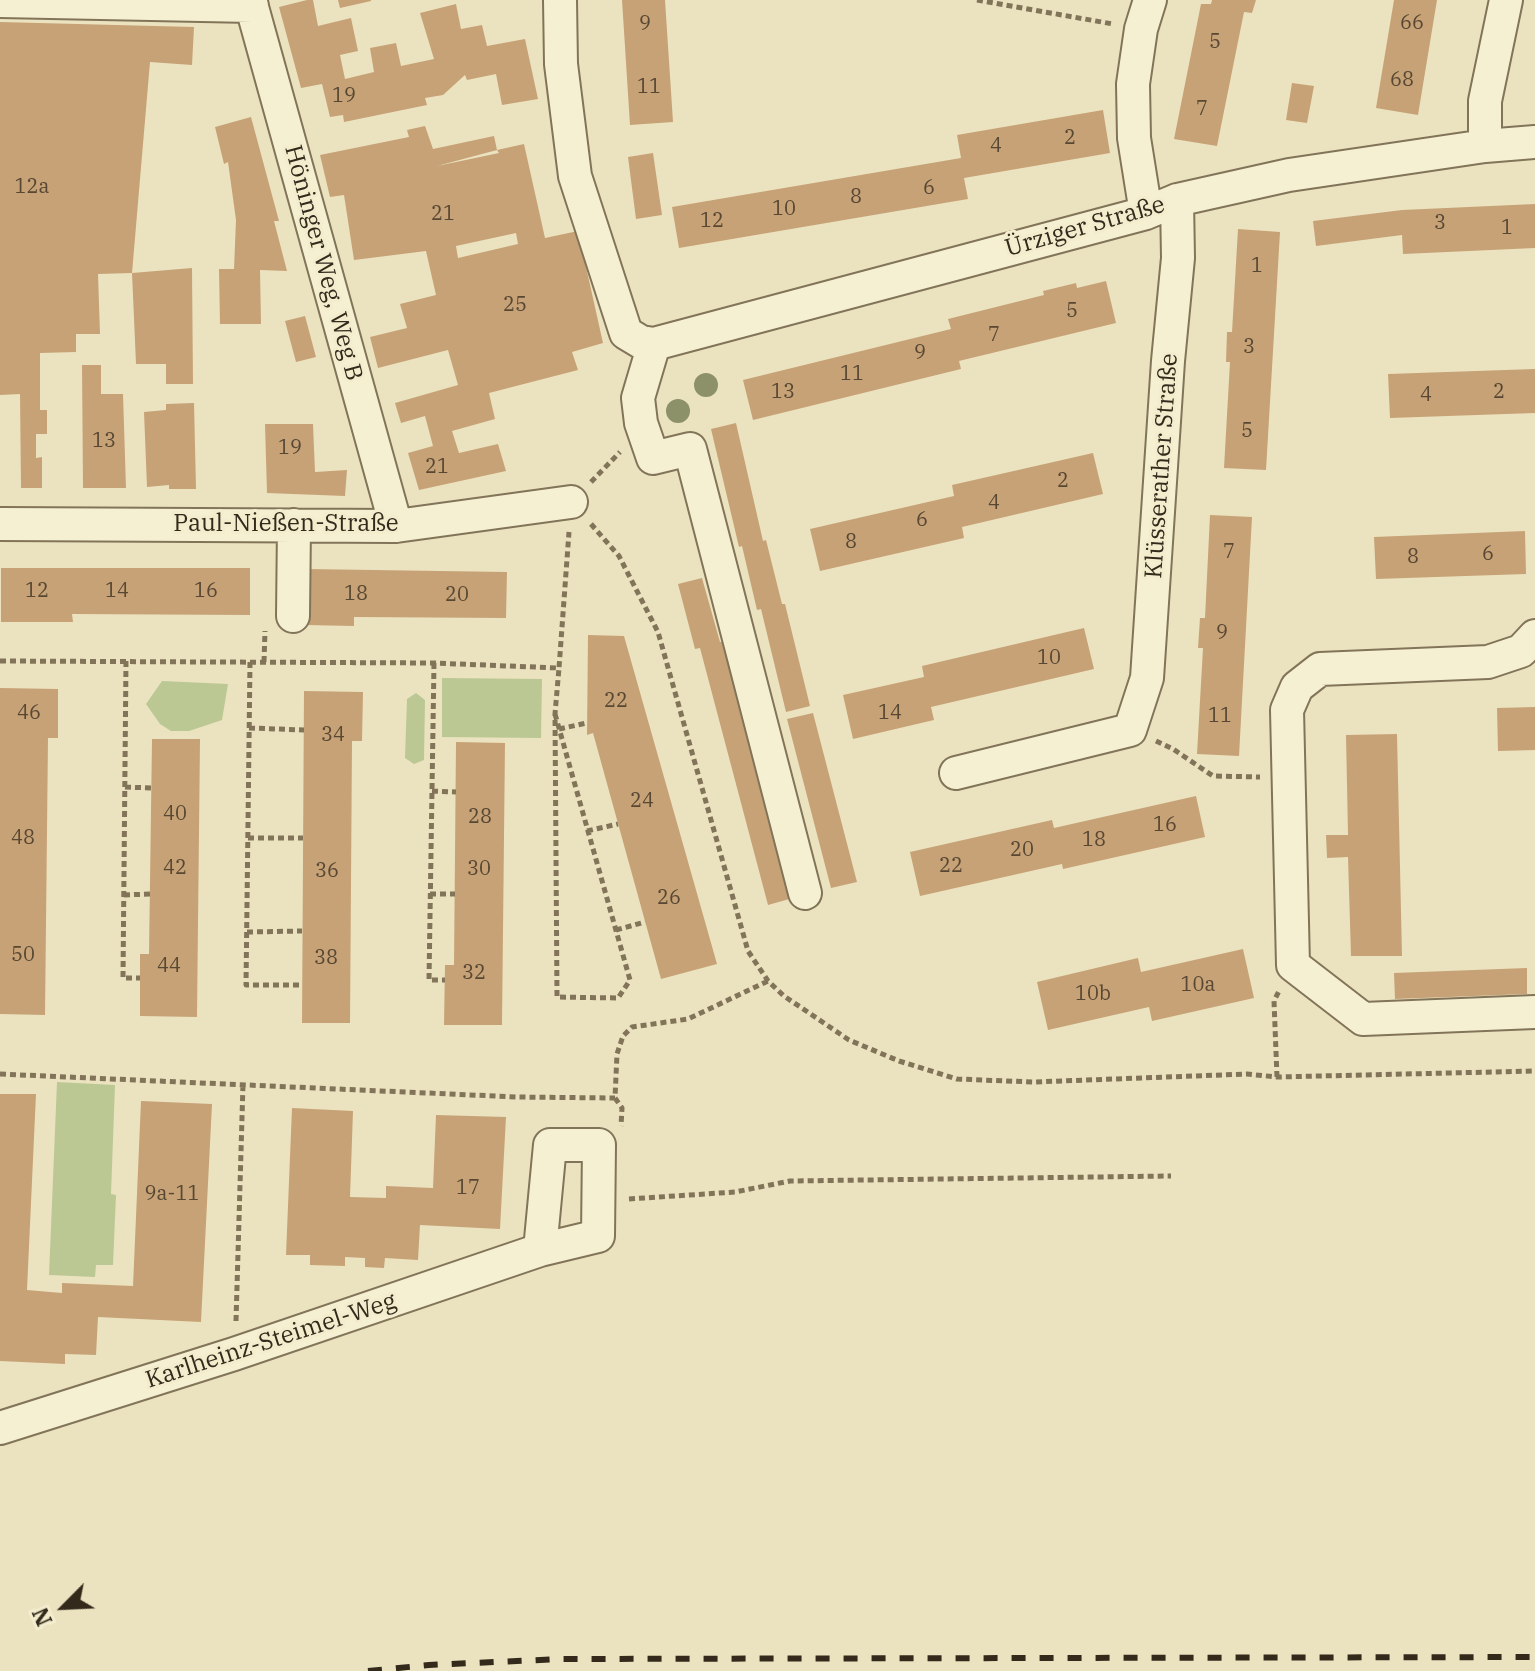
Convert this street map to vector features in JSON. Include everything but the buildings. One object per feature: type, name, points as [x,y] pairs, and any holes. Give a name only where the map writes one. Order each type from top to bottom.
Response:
[{"type":"street","points":[[560,0],[561,64],[575,176],[626,333],[647,343],[638,398],[641,423],[653,458],[690,449],[805,893]]},
{"type":"street","points":[[1485,146],[1485,101],[1506,0]]},
{"type":"street","points":[[0,1],[251,3]]},
{"type":"street","name":"Höninger Weg, Weg B","points":[[251,3],[396,526]]},
{"type":"street","points":[[1146,14],[1133,84],[1133,111],[1134,138],[1146,213]]},
{"type":"street","name":"Ürziger Straße","points":[[647,343],[1146,213],[1177,200],[1289,175],[1485,146],[1535,142]]},
{"type":"street","name":"Klüsserather Straße","points":[[1130,730],[1147,678],[1178,258],[1177,200]]},
{"type":"street","name":"Paul-Nießen-Straße","points":[[0,524],[396,526],[571,502]]},
{"type":"street","points":[[293,616],[294,525]]},
{"type":"street","points":[[1535,636],[1521,651],[1488,662],[1320,669],[1297,687],[1287,710],[1293,965],[1363,1019],[1535,1012]]},
{"type":"street","points":[[956,773],[1130,730]]},
{"type":"street","name":"Karlheinz-Steimel-Weg","points":[[0,1428],[234,1354],[540,1250],[598,1236],[599,1145],[550,1145],[540,1250]]},
{"type":"path","points":[[977,0],[1146,14]]},
{"type":"path","points":[[555,714],[630,980],[618,998],[557,997],[555,714],[571,502],[619,452],[649,446]]},
{"type":"path","points":[[571,502],[619,556],[658,632],[748,951],[768,981],[802,1010],[849,1040],[899,1061],[957,1079],[1033,1082],[1247,1074],[1277,1077],[1535,1071]]},
{"type":"path","points":[[0,661],[434,663],[559,668]]},
{"type":"path","points":[[126,661],[123,978],[140,978]]},
{"type":"path","points":[[250,662],[246,985],[302,985]]},
{"type":"path","points":[[434,663],[429,980],[445,980]]},
{"type":"path","points":[[559,729],[587,723]]},
{"type":"path","points":[[249,728],[304,730]]},
{"type":"path","points":[[1130,730],[1173,749],[1213,776],[1289,777]]},
{"type":"path","points":[[125,787],[151,788]]},
{"type":"path","points":[[432,791],[456,792]]},
{"type":"path","points":[[587,831],[618,824]]},
{"type":"path","points":[[248,838],[303,838]]},
{"type":"path","points":[[124,895],[150,894]]},
{"type":"path","points":[[430,894],[455,894]]},
{"type":"path","points":[[616,930],[645,922]]},
{"type":"path","points":[[247,932],[302,931]]},
{"type":"path","points":[[1277,1077],[1274,1001],[1293,965]]},
{"type":"path","points":[[0,1074],[517,1097],[615,1098],[617,1054],[623,1036],[632,1027],[688,1019],[768,981]]},
{"type":"path","points":[[234,1354],[243,1084]]},
{"type":"path","points":[[600,1198],[735,1192],[790,1181],[1171,1176]]},
{"type":"green space","points":[[442,678],[542,679],[541,738],[442,737]]},
{"type":"green space","points":[[162,681],[228,684],[222,720],[189,731],[171,731],[160,724],[146,704]]},
{"type":"green space","points":[[416,693],[425,700],[424,760],[414,764],[405,758],[407,699]]},
{"type":"green space","points":[[57,1082],[115,1085],[111,1194],[116,1195],[113,1265],[96,1265],[95,1277],[49,1275]]},
{"type":"railway","points":[[368,1671],[562,1659],[1535,1657]]}]
